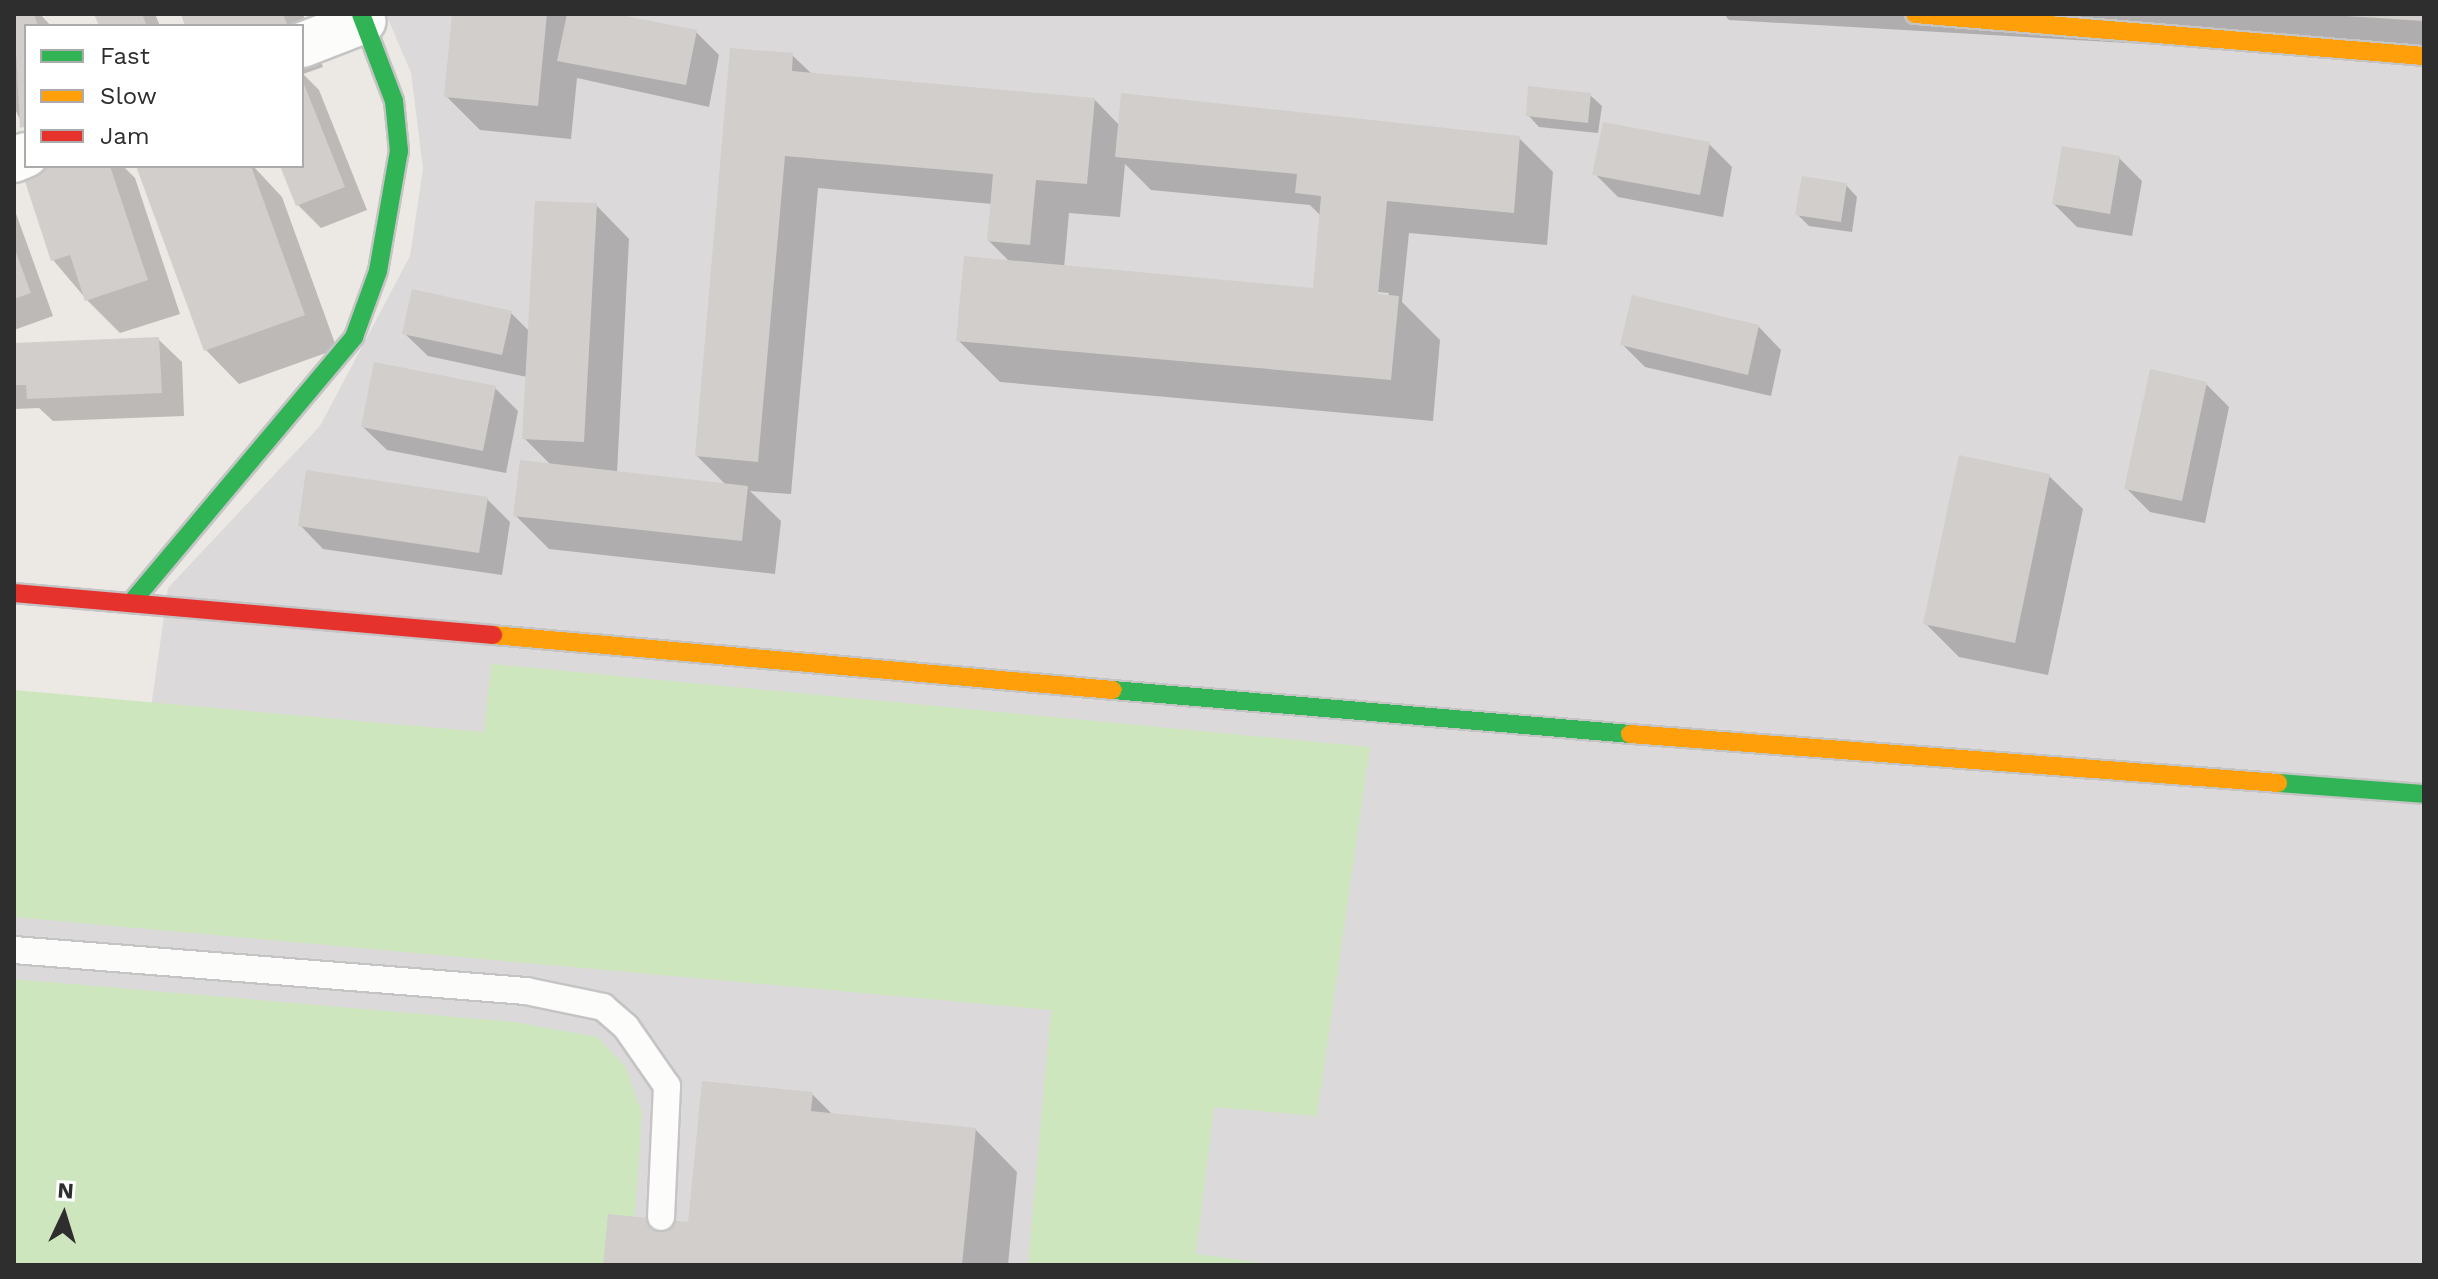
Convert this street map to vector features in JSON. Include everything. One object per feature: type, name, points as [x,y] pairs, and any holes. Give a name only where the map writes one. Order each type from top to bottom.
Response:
[{"type":"main road","points":[[1915,14],[2424,56]]},
{"type":"main road","points":[[131,603],[354,337],[378,271],[399,151],[394,101],[362,17]]},
{"type":"main road","points":[[14,593],[1549,728],[2424,794]]},
{"type":"street","points":[[304,44],[362,17]]},
{"type":"lane","points":[[14,950],[526,991],[603,1007],[626,1027],[667,1086],[661,1217]]},
{"type":"shaded area","points":[[386,14],[2424,14],[2424,1265],[14,1265],[14,896],[123,905],[168,588],[320,426],[410,256],[423,169],[411,73]]},
{"type":"green space","points":[[491,664],[1370,747],[1317,1116],[1214,1107],[1196,1254],[1277,1265],[1028,1265],[1051,1010],[14,917],[14,690],[484,732]]},
{"type":"green space","points":[[14,979],[515,1022],[597,1037],[625,1066],[642,1113],[635,1217],[603,1265],[14,1265]]},
{"type":"building","points":[[14,14],[34,14],[37,24],[24,24],[24,127],[20,128]]},
{"type":"building","points":[[94,14],[142,14],[146,24],[98,24]]},
{"type":"building","points":[[181,14],[283,14],[287,24],[184,24]]},
{"type":"building","points":[[452,14],[547,14],[538,106],[444,97]]},
{"type":"building","points":[[567,14],[615,14],[697,30],[686,85],[557,61]]},
{"type":"building","points":[[2346,14],[2424,14],[2424,21],[2346,16]]},
{"type":"building","points":[[730,48],[793,53],[792,71],[1095,98],[1087,184],[1036,180],[1030,245],[987,241],[993,174],[785,156],[758,462],[695,456]]},
{"type":"building","points":[[304,84],[345,187],[296,206],[281,168],[304,168]]},
{"type":"building","points":[[1528,86],[1591,93],[1588,123],[1526,116]]},
{"type":"building","points":[[1121,93],[1520,136],[1514,213],[1387,201],[1378,294],[1399,296],[1391,380],[956,341],[964,256],[1313,288],[1321,196],[1295,193],[1297,174],[1115,157]]},
{"type":"building","points":[[1603,122],[1710,142],[1700,195],[1592,175]]},
{"type":"building","points":[[2062,146],[2120,156],[2110,214],[2052,204]]},
{"type":"building","points":[[111,168],[148,280],[85,301],[70,255],[51,261],[21,169]]},
{"type":"building","points":[[137,168],[252,168],[305,315],[204,351]]},
{"type":"building","points":[[1802,176],[1847,183],[1841,222],[1795,215]]},
{"type":"building","points":[[535,201],[597,203],[584,442],[522,439]]},
{"type":"building","points":[[14,247],[31,293],[14,299]]},
{"type":"building","points":[[412,289],[512,311],[502,355],[402,334]]},
{"type":"building","points":[[1632,295],[1759,325],[1748,375],[1620,345]]},
{"type":"building","points":[[159,337],[162,393],[27,399],[26,385],[14,385],[14,343]]},
{"type":"building","points":[[374,362],[496,386],[483,451],[361,427]]},
{"type":"building","points":[[2150,369],[2207,382],[2182,501],[2124,489]]},
{"type":"building","points":[[1959,455],[2050,474],[2015,643],[1923,624]]},
{"type":"building","points":[[520,460],[748,486],[742,541],[513,516]]},
{"type":"building","points":[[306,470],[488,497],[479,553],[298,526]]},
{"type":"building","points":[[702,1081],[813,1092],[811,1111],[976,1128],[962,1265],[603,1265],[608,1214],[688,1222]]},
{"type":"traffic: fast","points":[[131,603],[354,337],[378,271],[399,151],[394,101],[361,14]]},
{"type":"traffic: fast","points":[[1113,690],[1630,734]]},
{"type":"traffic: fast","points":[[2278,783],[2424,794]]},
{"type":"traffic: slow","points":[[1915,14],[2424,56]]},
{"type":"traffic: slow","points":[[493,635],[1113,690]]},
{"type":"traffic: slow","points":[[1630,734],[2278,783]]},
{"type":"traffic: jam","points":[[14,593],[493,635]]}]
